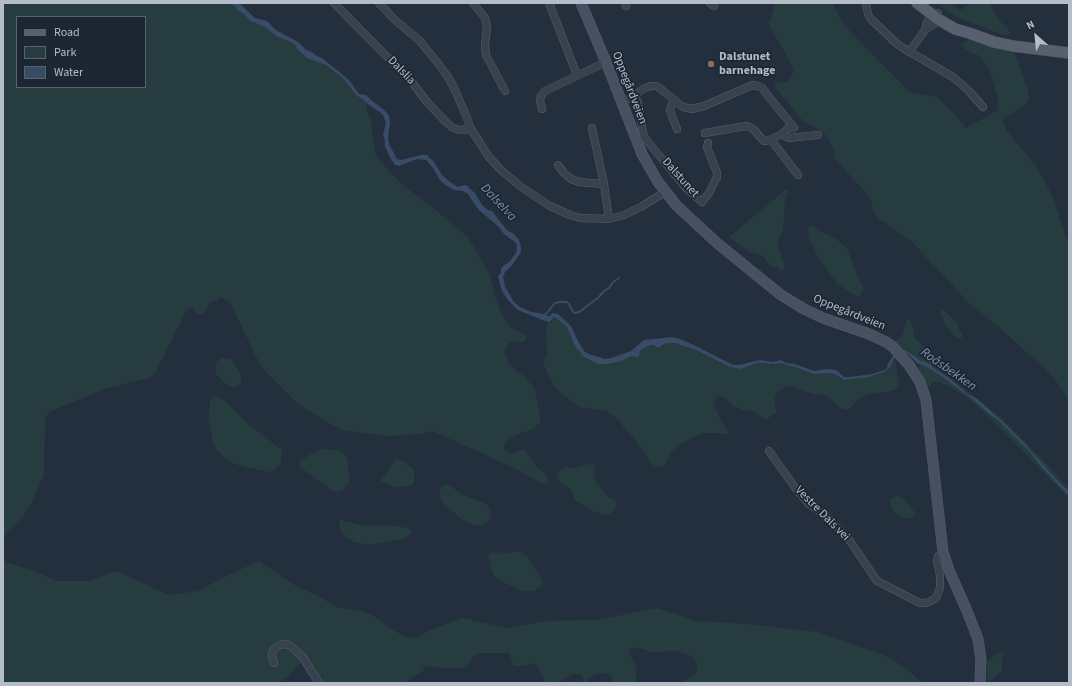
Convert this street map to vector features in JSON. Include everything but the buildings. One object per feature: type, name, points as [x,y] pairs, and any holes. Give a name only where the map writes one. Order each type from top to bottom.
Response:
[{"type":"main road","name":"Oppegårdveien","points":[[581,3],[642,154],[650,170],[676,206],[716,243],[781,295],[804,309],[823,318],[869,334],[886,342],[909,365],[920,382],[926,400],[944,554],[949,570],[978,639],[981,660],[980,683]]},
{"type":"main road","points":[[917,3],[936,15],[958,24],[969,33],[994,42],[1013,46],[1069,53]]},
{"type":"main road","points":[[925,3],[936,15]]},
{"type":"street","name":"Dalslia","points":[[334,3],[411,81],[427,102],[446,122],[453,128],[460,130],[471,129]]},
{"type":"street","points":[[379,3],[396,21],[419,40],[448,77],[471,129],[489,158],[520,186],[550,206],[580,218],[609,218],[624,215],[641,207],[665,192]]},
{"type":"street","points":[[473,3],[485,18],[487,28],[484,45],[486,55],[505,91]]},
{"type":"street","points":[[549,3],[577,75]]},
{"type":"street","points":[[866,3],[868,14],[873,22],[896,43],[954,77],[983,106]]},
{"type":"street","points":[[910,52],[925,30],[927,22],[936,15]]},
{"type":"street","points":[[542,109],[540,101],[541,96],[545,91],[606,62]]},
{"type":"street","points":[[622,103],[645,88],[657,86],[683,107],[692,109],[698,108],[753,85],[762,88],[793,126],[782,134],[764,141],[752,128],[748,126],[705,133]]},
{"type":"street","name":"Dalstunet","points":[[635,95],[638,103],[644,137],[685,187],[702,202],[717,176],[708,147],[708,142]]},
{"type":"street","points":[[674,100],[670,111],[677,129]]},
{"type":"street","points":[[592,128],[604,184],[609,218]]},
{"type":"street","points":[[782,134],[788,138],[818,135]]},
{"type":"street","points":[[772,139],[798,175]]},
{"type":"street","points":[[558,164],[564,173],[579,182],[604,184]]},
{"type":"street","name":"Vestre Dals vei","points":[[769,451],[796,489],[808,503],[827,517],[850,541],[877,581],[920,603],[931,601],[936,598],[940,588],[940,575],[937,562],[938,556],[944,554]]},
{"type":"street","points":[[274,663],[272,655],[274,650],[283,644],[289,645],[302,656],[319,683]]},
{"type":"green space","points":[[3,3],[229,3],[234,5],[250,21],[263,26],[289,41],[316,61],[323,63],[343,78],[357,96],[366,101],[366,108],[371,121],[376,154],[380,161],[402,184],[468,237],[489,273],[500,311],[511,328],[525,335],[527,338],[523,342],[513,341],[508,344],[504,351],[508,362],[516,371],[524,376],[535,389],[541,421],[535,428],[511,437],[504,446],[505,450],[514,453],[523,449],[525,450],[537,467],[546,474],[548,478],[547,483],[544,484],[510,466],[432,431],[422,434],[387,436],[342,430],[322,419],[297,403],[264,370],[254,353],[234,310],[229,302],[221,297],[217,301],[212,301],[203,314],[198,314],[192,308],[187,309],[155,373],[152,376],[105,389],[49,412],[45,418],[44,474],[32,503],[24,515],[8,531],[3,542]]},
{"type":"green space","points":[[776,3],[832,3],[844,25],[910,92],[936,97],[950,109],[966,128],[998,110],[998,99],[991,74],[980,56],[965,50],[963,44],[970,38],[982,44],[1015,53],[1028,92],[1029,100],[1021,108],[1004,118],[1003,122],[1007,131],[1036,166],[1054,199],[1069,247],[1069,400],[1054,378],[1000,328],[969,303],[912,242],[878,218],[874,212],[870,198],[835,159],[833,148],[827,136],[815,127],[803,121],[775,87],[774,83],[785,82],[790,79],[794,69],[770,27],[769,23]]},
{"type":"green space","points":[[938,3],[947,3],[960,10],[972,3],[989,3],[997,18],[1009,30],[1010,33],[1006,36],[957,17]]},
{"type":"green space","points":[[785,190],[788,191],[785,200],[783,230],[778,242],[784,264],[784,268],[781,271],[779,268],[770,266],[765,258],[749,252],[729,237]]},
{"type":"green space","points":[[812,225],[819,231],[835,238],[847,248],[864,289],[859,296],[839,285],[817,256],[809,239],[807,229]]},
{"type":"green space","points":[[943,309],[956,322],[962,338],[955,336],[945,324],[940,313]]},
{"type":"green space","points":[[555,317],[567,327],[574,344],[582,356],[601,364],[621,361],[632,356],[637,357],[640,351],[651,345],[661,347],[666,343],[675,343],[696,350],[730,367],[740,369],[757,363],[781,363],[819,374],[833,373],[844,380],[869,377],[882,373],[889,369],[893,361],[896,363],[899,382],[897,389],[864,396],[846,410],[824,395],[813,394],[792,386],[785,387],[776,393],[774,402],[777,412],[766,420],[755,412],[742,410],[733,406],[725,398],[719,396],[714,400],[715,408],[729,435],[721,433],[704,433],[693,437],[680,444],[673,450],[665,464],[661,467],[657,467],[652,464],[620,421],[606,411],[580,407],[562,394],[552,383],[544,365],[544,359],[547,354],[546,328],[548,322],[551,322]]},
{"type":"green space","points":[[906,320],[911,321],[915,338],[928,350],[941,369],[1001,418],[1046,463],[1069,489],[1069,492],[1000,419],[948,377],[907,351],[903,349],[900,350],[894,341],[900,338],[903,334]]},
{"type":"green space","points":[[223,358],[233,361],[241,374],[240,384],[235,387],[225,383],[215,371],[217,361]]},
{"type":"green space","points":[[920,365],[929,368],[941,376],[997,419],[1013,434],[1057,482],[1069,496],[1069,499],[1004,431],[966,397],[949,386],[938,382],[932,383],[928,389],[918,368]]},
{"type":"green space","points":[[215,396],[227,402],[249,425],[281,449],[281,463],[275,470],[269,472],[232,463],[225,459],[216,449],[208,418],[210,401]]},
{"type":"green space","points":[[320,449],[337,450],[344,453],[346,456],[348,462],[349,482],[343,490],[334,492],[300,466],[299,462],[301,460]]},
{"type":"green space","points":[[396,459],[403,461],[413,469],[414,482],[411,486],[396,487],[381,482]]},
{"type":"green space","points":[[587,464],[595,467],[594,475],[596,482],[609,497],[614,499],[617,505],[613,512],[606,515],[593,511],[574,500],[573,493],[570,489],[557,478],[560,470],[566,467],[576,468]]},
{"type":"green space","points":[[445,485],[449,485],[461,494],[486,504],[489,507],[491,514],[489,520],[486,523],[474,525],[463,520],[442,502],[439,492]]},
{"type":"green space","points":[[898,496],[905,500],[914,511],[915,514],[913,517],[908,519],[901,517],[893,511],[890,502],[891,499]]},
{"type":"green space","points":[[341,520],[365,526],[387,525],[408,528],[410,529],[411,533],[407,537],[398,540],[375,544],[363,544],[354,542],[343,534],[339,522]]},
{"type":"green space","points":[[517,551],[528,557],[543,581],[542,585],[533,591],[522,591],[499,580],[493,574],[488,557],[489,553],[506,553]]},
{"type":"green space","points":[[3,556],[7,563],[30,569],[57,581],[89,581],[116,571],[169,595],[199,591],[224,577],[259,561],[296,586],[317,595],[336,607],[361,611],[372,615],[402,635],[415,638],[433,629],[462,618],[508,628],[546,621],[597,620],[657,608],[697,621],[747,624],[817,632],[891,658],[923,683],[683,683],[696,673],[698,666],[692,656],[676,651],[652,652],[635,647],[629,650],[632,660],[637,667],[635,683],[613,683],[612,677],[608,673],[597,674],[587,679],[587,683],[583,683],[583,677],[579,674],[573,674],[555,683],[545,683],[542,674],[536,666],[531,663],[524,666],[514,666],[509,653],[478,653],[464,668],[423,666],[424,670],[405,683],[322,683],[306,658],[280,682],[283,683],[3,683]]},
{"type":"green space","points":[[1005,652],[1002,658],[1002,671],[989,682],[987,680],[987,662],[998,653]]},
{"type":"water","points":[[229,3],[239,3],[255,18],[267,21],[276,30],[298,42],[306,50],[322,58],[349,80],[359,94],[366,95],[383,109],[389,115],[389,144],[397,159],[401,160],[427,155],[434,162],[442,175],[450,182],[458,187],[465,185],[468,186],[475,193],[482,205],[488,210],[492,211],[506,229],[514,234],[519,240],[521,252],[513,264],[505,272],[503,277],[505,287],[513,301],[520,307],[531,312],[548,316],[552,313],[558,314],[571,326],[585,352],[605,359],[611,358],[631,351],[644,340],[672,337],[698,347],[733,365],[760,360],[773,362],[781,360],[786,363],[795,364],[814,371],[827,369],[836,370],[844,377],[850,377],[873,374],[884,370],[887,368],[893,356],[903,349],[921,361],[930,364],[968,394],[977,399],[1000,419],[1069,492],[1069,496],[1030,452],[997,419],[941,376],[929,368],[917,363],[904,352],[895,357],[890,367],[884,372],[869,377],[844,380],[833,373],[814,374],[781,363],[757,363],[740,369],[730,367],[696,350],[675,343],[666,343],[658,348],[653,345],[648,346],[640,351],[639,356],[637,357],[632,356],[621,361],[608,364],[598,364],[582,356],[574,344],[567,327],[556,318],[554,317],[550,322],[545,321],[518,310],[508,300],[502,291],[498,276],[501,273],[502,267],[510,261],[516,253],[517,245],[479,210],[468,194],[463,191],[454,190],[444,184],[426,160],[417,159],[399,166],[395,165],[385,147],[383,135],[386,123],[381,113],[357,96],[343,78],[326,65],[307,58],[295,45],[278,37],[263,26],[250,21],[234,5]]},
{"type":"waterway","points":[[542,316],[547,313],[555,303],[560,302],[567,302],[573,312],[579,312],[599,297],[613,282],[619,278]]},
{"type":"place","name":"Dalstunet barnehage","points":[[711,64]]},
{"type":"water label","name":"Dalselva","points":[[498,203]]},
{"type":"water label","name":"Roåsbekken","points":[[948,370]]}]
